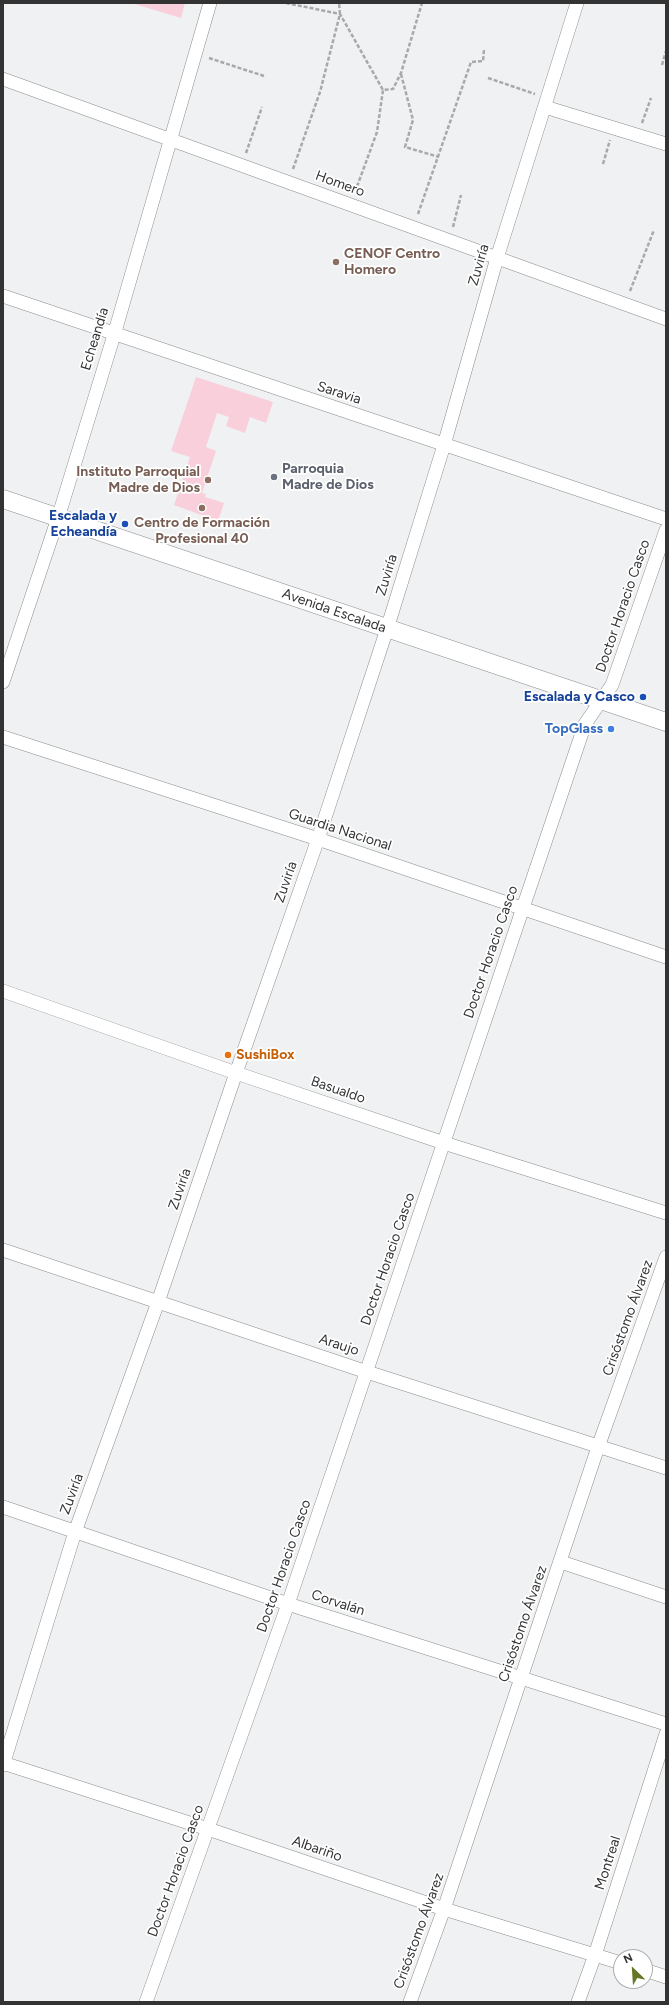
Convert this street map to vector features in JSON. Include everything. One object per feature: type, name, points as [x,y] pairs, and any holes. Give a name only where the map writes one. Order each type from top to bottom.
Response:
[{"type":"main road","name":"Avenida Escalada","points":[[3,499],[666,722]]},
{"type":"street","name":"Echeandía","points":[[3,682],[58,518],[114,335],[210,3]]},
{"type":"street","name":"Zuviría","points":[[3,1764],[75,1532],[158,1302],[318,839],[387,629],[444,445],[497,258],[547,103],[577,3]]},
{"type":"street","name":"Homero","points":[[3,79],[666,319]]},
{"type":"street","points":[[547,103],[613,128],[666,144]]},
{"type":"street","name":"Saravia","points":[[3,296],[114,335],[666,519]]},
{"type":"street","name":"Doctor Horacio Casco","points":[[146,2002],[288,1604],[368,1372],[585,724],[612,685],[666,530]]},
{"type":"street","name":"Guardia Nacional","points":[[3,737],[318,839],[666,957]]},
{"type":"street","name":"Basualdo","points":[[3,991],[236,1073],[444,1143],[666,1213]]},
{"type":"street","name":"Araujo","points":[[3,1250],[368,1372],[666,1468]]},
{"type":"street","name":"Crisóstomo Álvarez","points":[[410,2002],[444,1908],[520,1678],[561,1562],[598,1447],[666,1258]]},
{"type":"street","name":"Corvalán","points":[[3,1507],[288,1604],[666,1724]]},
{"type":"street","points":[[561,1562],[666,1597]]},
{"type":"street","name":"Montreal","points":[[578,2002],[596,1955],[666,1734]]},
{"type":"street","name":"Albariño","points":[[3,1764],[208,1829],[444,1908],[613,1960]]},
{"type":"street","points":[[653,1973],[666,1977]]},
{"type":"path","points":[[286,3],[340,14],[383,90],[381,114],[375,139],[351,205]]},
{"type":"path","points":[[289,182],[320,92],[340,14],[339,3]]},
{"type":"path","points":[[383,90],[394,90],[401,73],[422,3]]},
{"type":"path","points":[[413,228],[471,62],[483,61],[484,50]]},
{"type":"path","points":[[662,65],[666,50]]},
{"type":"path","points":[[195,53],[264,76]]},
{"type":"path","points":[[401,73],[413,120],[405,147],[439,157]]},
{"type":"path","points":[[488,78],[547,103]]},
{"type":"path","points":[[638,135],[651,98]]},
{"type":"path","points":[[242,165],[262,107]]},
{"type":"path","points":[[603,164],[613,128]]},
{"type":"path","points":[[450,241],[461,195]]},
{"type":"path","points":[[625,304],[654,230]]},
{"type":"building","points":[[131,3],[185,3],[181,18]]},
{"type":"building","points":[[196,377],[273,402],[266,423],[250,417],[245,433],[226,426],[229,417],[217,413],[206,447],[216,451],[202,493],[206,494],[205,497],[224,503],[218,521],[174,505],[190,457],[171,451]]},
{"type":"place","name":"CENOF Centro Homero","points":[[336,262]]},
{"type":"place","name":"Parroquia Madre de Dios","points":[[274,477]]},
{"type":"place","name":"Instituto Parroquial Madre de Dios","points":[[208,480]]},
{"type":"place","name":"Centro de Formación Profesional 40","points":[[202,508]]},
{"type":"place","name":"Escalada y Echeandía","points":[[125,524]]},
{"type":"place","name":"Escalada y Casco","points":[[643,697]]},
{"type":"place","name":"TopGlass","points":[[611,729]]},
{"type":"place","name":"SushiBox","points":[[228,1055]]}]
